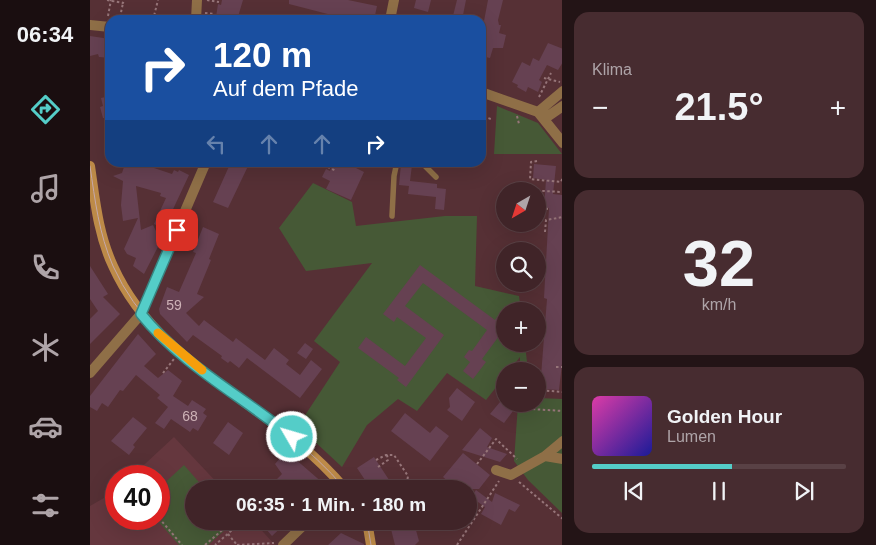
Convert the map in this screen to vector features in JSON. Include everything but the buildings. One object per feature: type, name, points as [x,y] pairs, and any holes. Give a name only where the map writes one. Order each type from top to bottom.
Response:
[{"type":"street","points":[[196,15],[198,0]]},
{"type":"street","points":[[391,15],[394,0]]},
{"type":"street","points":[[90,25],[105,27]]},
{"type":"street","points":[[541,116],[562,91]]},
{"type":"street","points":[[486,94],[541,116],[562,143]]},
{"type":"street","points":[[541,116],[562,106]]},
{"type":"street","points":[[90,166],[97,213],[107,250],[121,284],[141,314],[179,353],[288,434],[336,480]]},
{"type":"street","points":[[91,370],[141,314],[204,167]]},
{"type":"street","points":[[496,470],[511,475],[545,456],[562,441]]},
{"type":"street","points":[[545,456],[562,459]]},
{"type":"street","points":[[283,545],[299,530]]},
{"type":"street","points":[[368,530],[371,545]]},
{"type":"lane","points":[[392,216],[396,167]]},
{"type":"lane","points":[[427,167],[436,177]]},
{"type":"path","points":[[107,0],[124,2],[121,15]]},
{"type":"path","points":[[108,15],[111,0]]},
{"type":"path","points":[[154,15],[158,0]]},
{"type":"path","points":[[208,0],[220,2]]},
{"type":"path","points":[[544,88],[551,73]]},
{"type":"path","points":[[544,78],[557,80]]},
{"type":"path","points":[[486,117],[491,119]]},
{"type":"path","points":[[537,162],[531,162],[530,179],[561,182],[562,178]]},
{"type":"path","points":[[328,167],[336,172]]},
{"type":"path","points":[[548,209],[542,208],[544,199],[541,198],[543,191],[562,192]]},
{"type":"path","points":[[546,220],[562,217]]},
{"type":"path","points":[[163,373],[179,353]]},
{"type":"path","points":[[556,367],[562,368]]},
{"type":"path","points":[[546,391],[562,392]]},
{"type":"path","points":[[546,409],[562,410]]},
{"type":"path","points":[[477,464],[496,439],[517,459]]},
{"type":"path","points":[[376,460],[386,454],[394,455],[408,476],[407,480]]},
{"type":"path","points":[[378,467],[388,460],[386,454]]},
{"type":"path","points":[[517,480],[562,519]]},
{"type":"path","points":[[457,545],[498,482]]},
{"type":"path","points":[[205,545],[227,526],[232,531],[216,545]]},
{"type":"path","points":[[169,530],[182,545]]},
{"type":"path","points":[[228,534],[237,545],[271,543],[283,545]]},
{"type":"shaded area","points":[[174,437],[215,480],[185,480],[185,530],[261,530],[275,545],[90,545],[90,506],[105,497],[105,530],[170,530],[170,465],[144,465]]},
{"type":"green space","points":[[497,106],[538,123],[562,154],[494,154]]},
{"type":"green space","points":[[313,183],[352,202],[356,226],[445,216],[477,216],[475,286],[519,296],[520,302],[496,302],[496,352],[526,352],[527,362],[520,362],[520,357],[516,362],[496,362],[496,387],[486,400],[447,373],[417,411],[398,399],[367,425],[342,467],[298,426],[340,362],[314,341],[372,263],[306,271],[279,228]]},
{"type":"green space","points":[[546,398],[562,399],[562,513],[528,480],[514,461],[517,412],[546,412]]},
{"type":"green space","points":[[184,465],[197,480],[185,480],[185,530],[225,530],[208,545],[179,545],[166,530],[170,530],[170,478]]},
{"type":"tram line","points":[[90,166],[104,242],[113,266],[133,302],[159,332],[188,360],[286,433],[336,480]]},
{"type":"tram line","points":[[368,530],[371,545]]},
{"type":"slow traffic","points":[[158,333],[179,353],[202,370]]},
{"type":"route","points":[[177,230],[141,314],[172,347],[292,437]]}]
